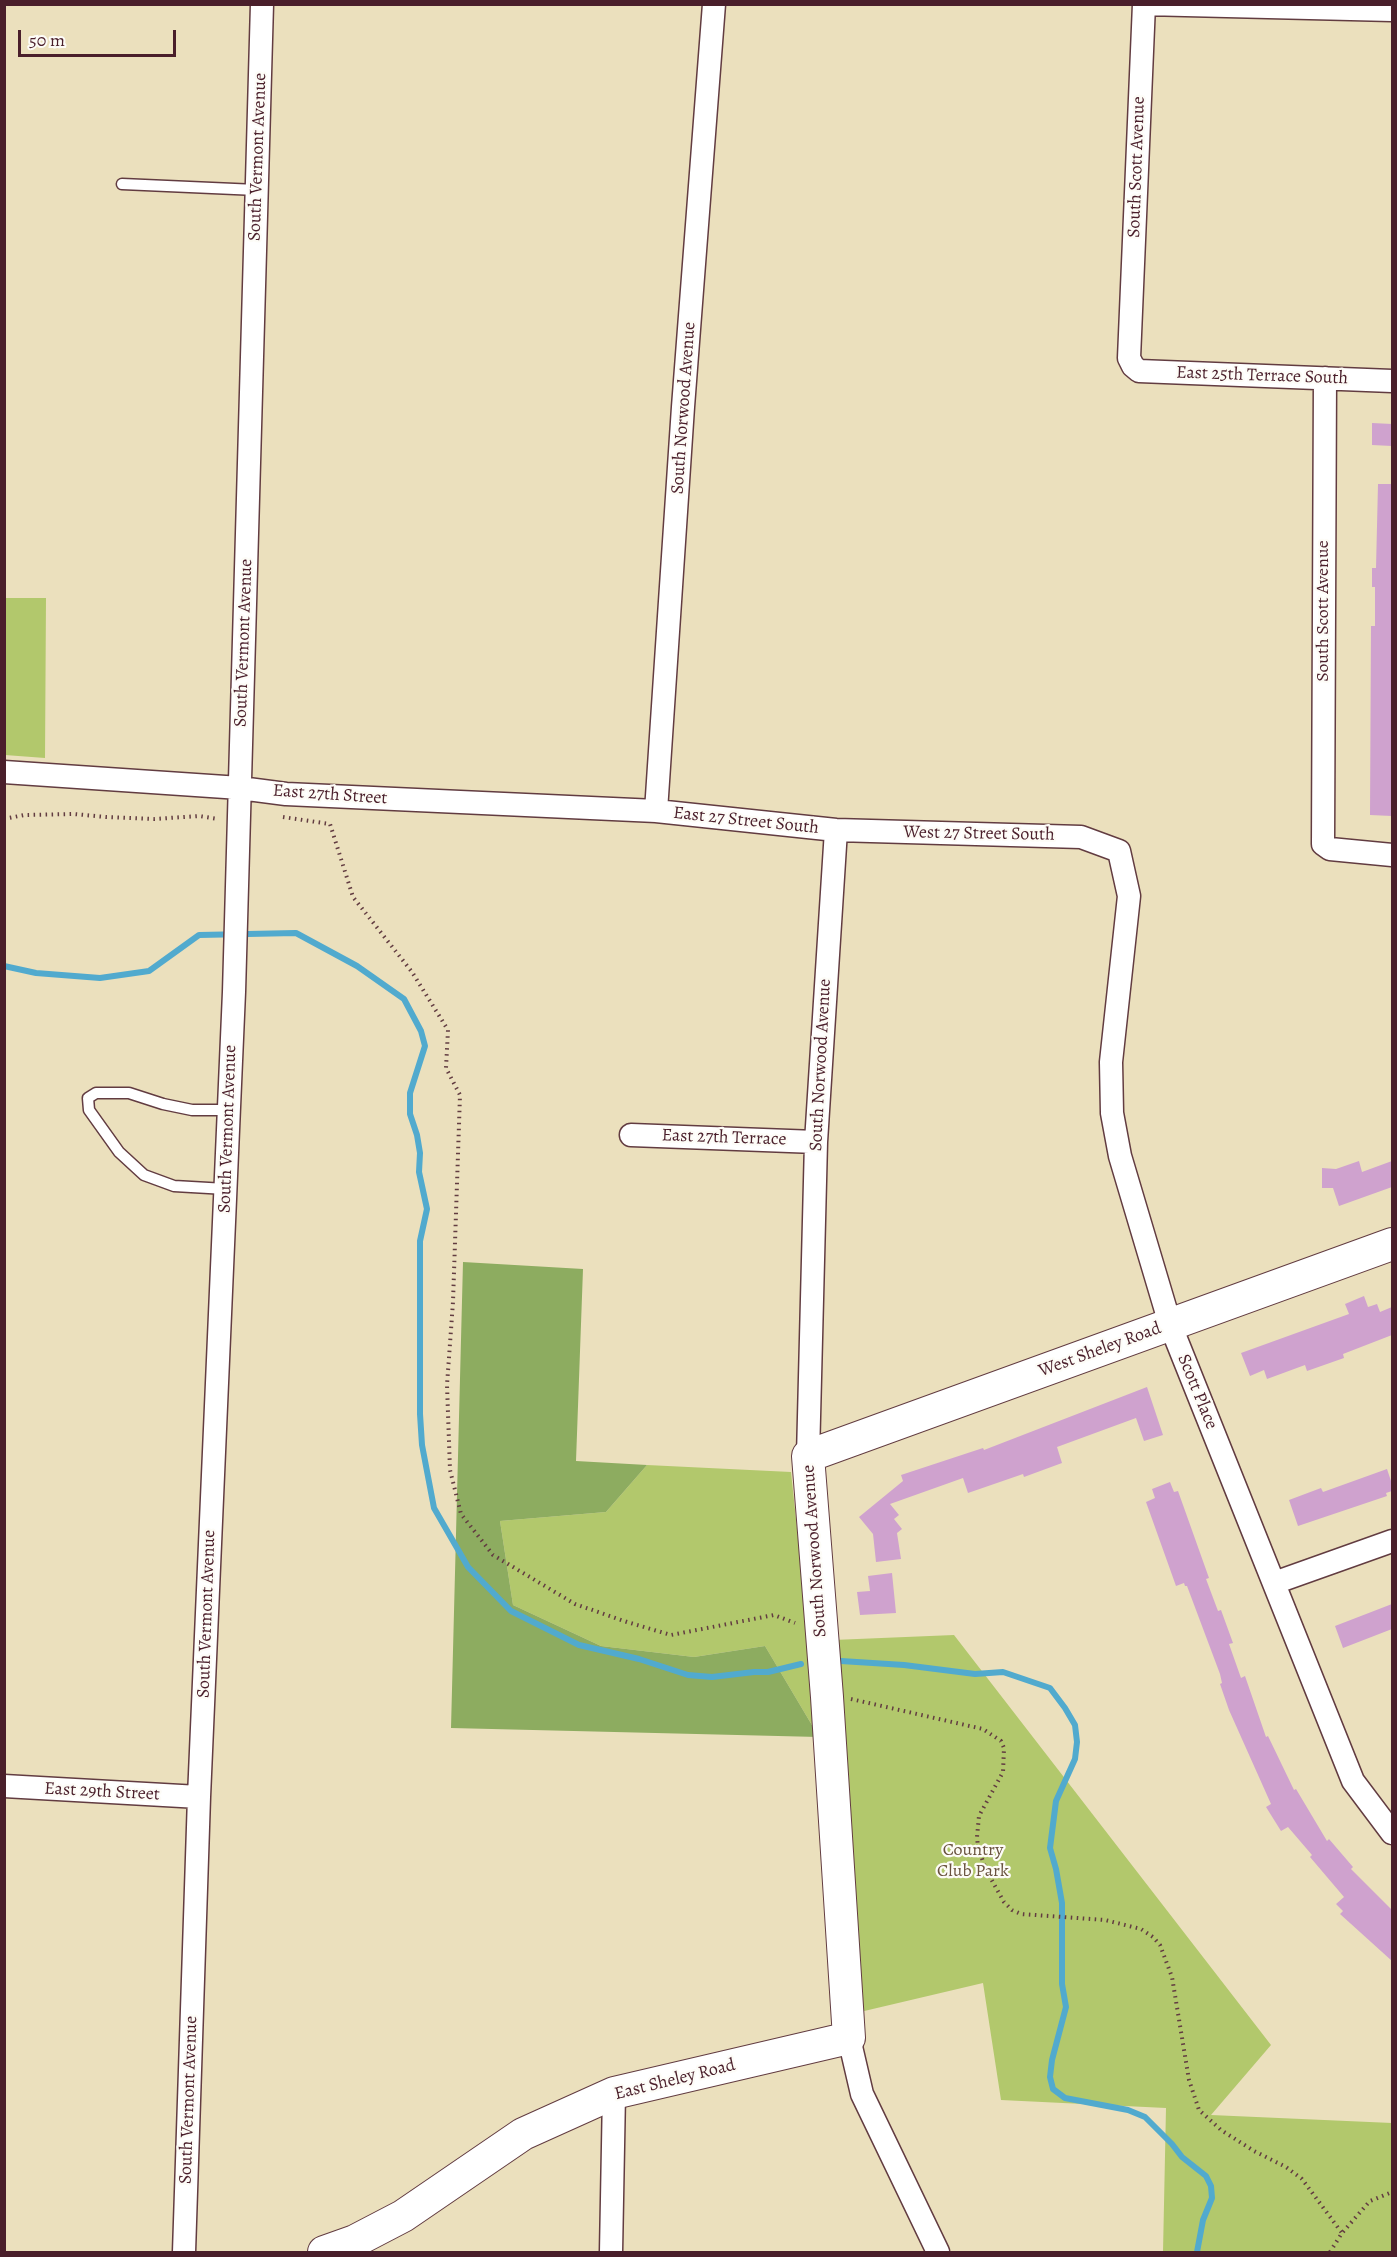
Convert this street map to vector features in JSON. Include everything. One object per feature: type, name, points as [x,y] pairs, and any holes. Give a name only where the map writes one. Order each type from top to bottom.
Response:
[{"type":"street","name":"South Vermont Avenue","points":[[184,2253],[199,1797],[234,992],[262,4]]},
{"type":"street","name":"South Norwood Avenue","points":[[656,811],[683,407],[714,4]]},
{"type":"street","points":[[1144,4],[1392,10]]},
{"type":"street","name":"South Scott Avenue","points":[[1133,366],[1129,357],[1144,4]]},
{"type":"street","name":"East 25th Terrace South","points":[[1133,366],[1139,371],[1392,381]]},
{"type":"street","name":"South Scott Avenue","points":[[1325,378],[1323,844],[1330,849],[1392,855]]},
{"type":"street","name":"East 27th Street","points":[[4,772],[239,797],[286,794],[656,811]]},
{"type":"street","name":"East 27 Street South","points":[[656,811],[836,830]]},
{"type":"street","name":"South Norwood Avenue","points":[[836,830],[816,1142],[808,1456],[827,1696],[849,2038],[862,2094],[938,2253]]},
{"type":"street","name":"West 27 Street South","points":[[836,830],[1081,837],[1119,850]]},
{"type":"street","name":"Scott Place","points":[[1119,850],[1129,896],[1111,1062],[1112,1113],[1120,1156],[1170,1324],[1353,1781],[1392,1833]]},
{"type":"street","name":"East 27th Terrace","points":[[631,1135],[816,1142]]},
{"type":"street","name":"West Sheley Road","points":[[808,1456],[1392,1244]]},
{"type":"street","points":[[1274,1583],[1392,1541]]},
{"type":"street","name":"East 29th Street","points":[[4,1786],[199,1797]]},
{"type":"street","name":"East Sheley Road","points":[[324,2253],[355,2241],[403,2216],[523,2134],[614,2093],[849,2038]]},
{"type":"street","points":[[611,2253],[614,2093]]},
{"type":"lane","points":[[122,184],[257,190]]},
{"type":"lane","points":[[226,1189],[174,1186],[144,1175],[119,1152],[89,1110],[88,1098],[96,1093],[129,1093],[192,1110],[229,1110]]},
{"type":"path","points":[[4,819],[24,815],[74,814],[154,819],[199,816],[218,819],[221,806],[239,797]]},
{"type":"path","points":[[276,815],[330,824],[353,897],[407,964],[448,1030],[446,1068],[460,1095],[453,1302],[447,1385],[450,1470],[461,1514],[493,1555],[575,1604],[627,1622],[671,1635],[774,1614],[799,1624]]},
{"type":"path","points":[[844,1698],[983,1729],[1001,1741],[1004,1748],[1004,1766],[999,1781],[979,1816],[977,1825],[978,1847],[986,1870],[1004,1902],[1020,1914],[1105,1920],[1133,1926],[1153,1937],[1160,1945],[1172,1977],[1189,2080],[1199,2110],[1221,2130],[1254,2151],[1286,2167],[1302,2179],[1342,2233]]},
{"type":"path","points":[[1330,2253],[1342,2233],[1370,2201],[1392,2192]]},
{"type":"green space","points":[[4,598],[46,598],[45,758],[5,755]]},
{"type":"green space","points":[[463,1262],[583,1269],[576,1461],[647,1465],[606,1512],[500,1521],[513,1605],[601,1646],[694,1657],[765,1646],[819,1737],[451,1728]]},
{"type":"green space","points":[[647,1465],[791,1472],[819,1737],[765,1646],[694,1657],[601,1646],[513,1605],[500,1521],[606,1512]]},
{"type":"green space","name":"Country Club Park","points":[[954,1635],[1271,2045],[1211,2115],[1392,2123],[1392,2252],[1163,2252],[1166,2108],[1001,2100],[983,1983],[860,2012],[833,1640]]},
{"type":"building","points":[[1372,423],[1392,424],[1392,446],[1372,445]]},
{"type":"building","points":[[1378,484],[1392,484],[1392,816],[1370,815],[1371,626],[1375,626],[1375,587],[1372,587],[1372,568],[1376,568]]},
{"type":"building","points":[[1359,1161],[1362,1172],[1392,1161],[1392,1187],[1339,1206],[1333,1188],[1322,1188],[1322,1168],[1336,1169]]},
{"type":"building","points":[[1364,1296],[1368,1307],[1377,1304],[1380,1312],[1392,1307],[1392,1335],[1343,1354],[1344,1358],[1307,1371],[1305,1365],[1267,1379],[1264,1370],[1250,1376],[1241,1353],[1349,1314],[1345,1304]]},
{"type":"building","points":[[1147,1387],[1163,1435],[1144,1441],[1136,1418],[1057,1447],[1062,1463],[1024,1477],[1023,1474],[968,1493],[963,1478],[890,1504],[899,1515],[894,1519],[902,1529],[897,1533],[901,1559],[876,1562],[873,1534],[859,1517],[903,1481],[901,1475],[983,1448],[984,1450]]},
{"type":"building","points":[[1387,1469],[1392,1491],[1386,1493],[1387,1496],[1298,1526],[1289,1500],[1321,1488],[1323,1492]]},
{"type":"building","points":[[1170,1482],[1174,1492],[1178,1491],[1209,1578],[1206,1579],[1233,1643],[1229,1644],[1241,1678],[1245,1676],[1266,1737],[1268,1736],[1294,1790],[1296,1789],[1327,1841],[1329,1839],[1353,1867],[1351,1869],[1392,1910],[1392,1961],[1340,1914],[1343,1911],[1336,1904],[1344,1897],[1288,1827],[1281,1831],[1266,1807],[1271,1804],[1229,1710],[1220,1684],[1222,1683],[1220,1674],[1187,1586],[1184,1583],[1176,1586],[1146,1502],[1155,1498],[1152,1489]]},
{"type":"building","points":[[892,1573],[896,1613],[860,1615],[857,1592],[870,1591],[868,1576]]},
{"type":"building","points":[[1392,1604],[1392,1629],[1343,1648],[1335,1626]]},
{"type":"waterway","points":[[4,966],[36,973],[100,978],[149,971],[199,935],[296,933],[357,966],[404,999],[421,1031],[425,1046],[410,1093],[410,1114],[417,1135],[420,1153],[419,1172],[427,1209],[420,1241],[422,1445],[434,1508],[468,1567],[511,1611],[579,1645],[639,1659],[688,1675],[712,1677],[768,1672],[801,1664]]},
{"type":"waterway","points":[[841,1661],[904,1665],[975,1674],[1003,1672],[1050,1688],[1065,1708],[1075,1725],[1077,1742],[1075,1759],[1056,1801],[1050,1848],[1062,1903],[1062,1984],[1066,2007],[1052,2060],[1050,2077],[1053,2089],[1065,2098],[1128,2110],[1145,2117],[1182,2157],[1206,2176],[1211,2186],[1212,2198],[1203,2220],[1197,2252]]}]
